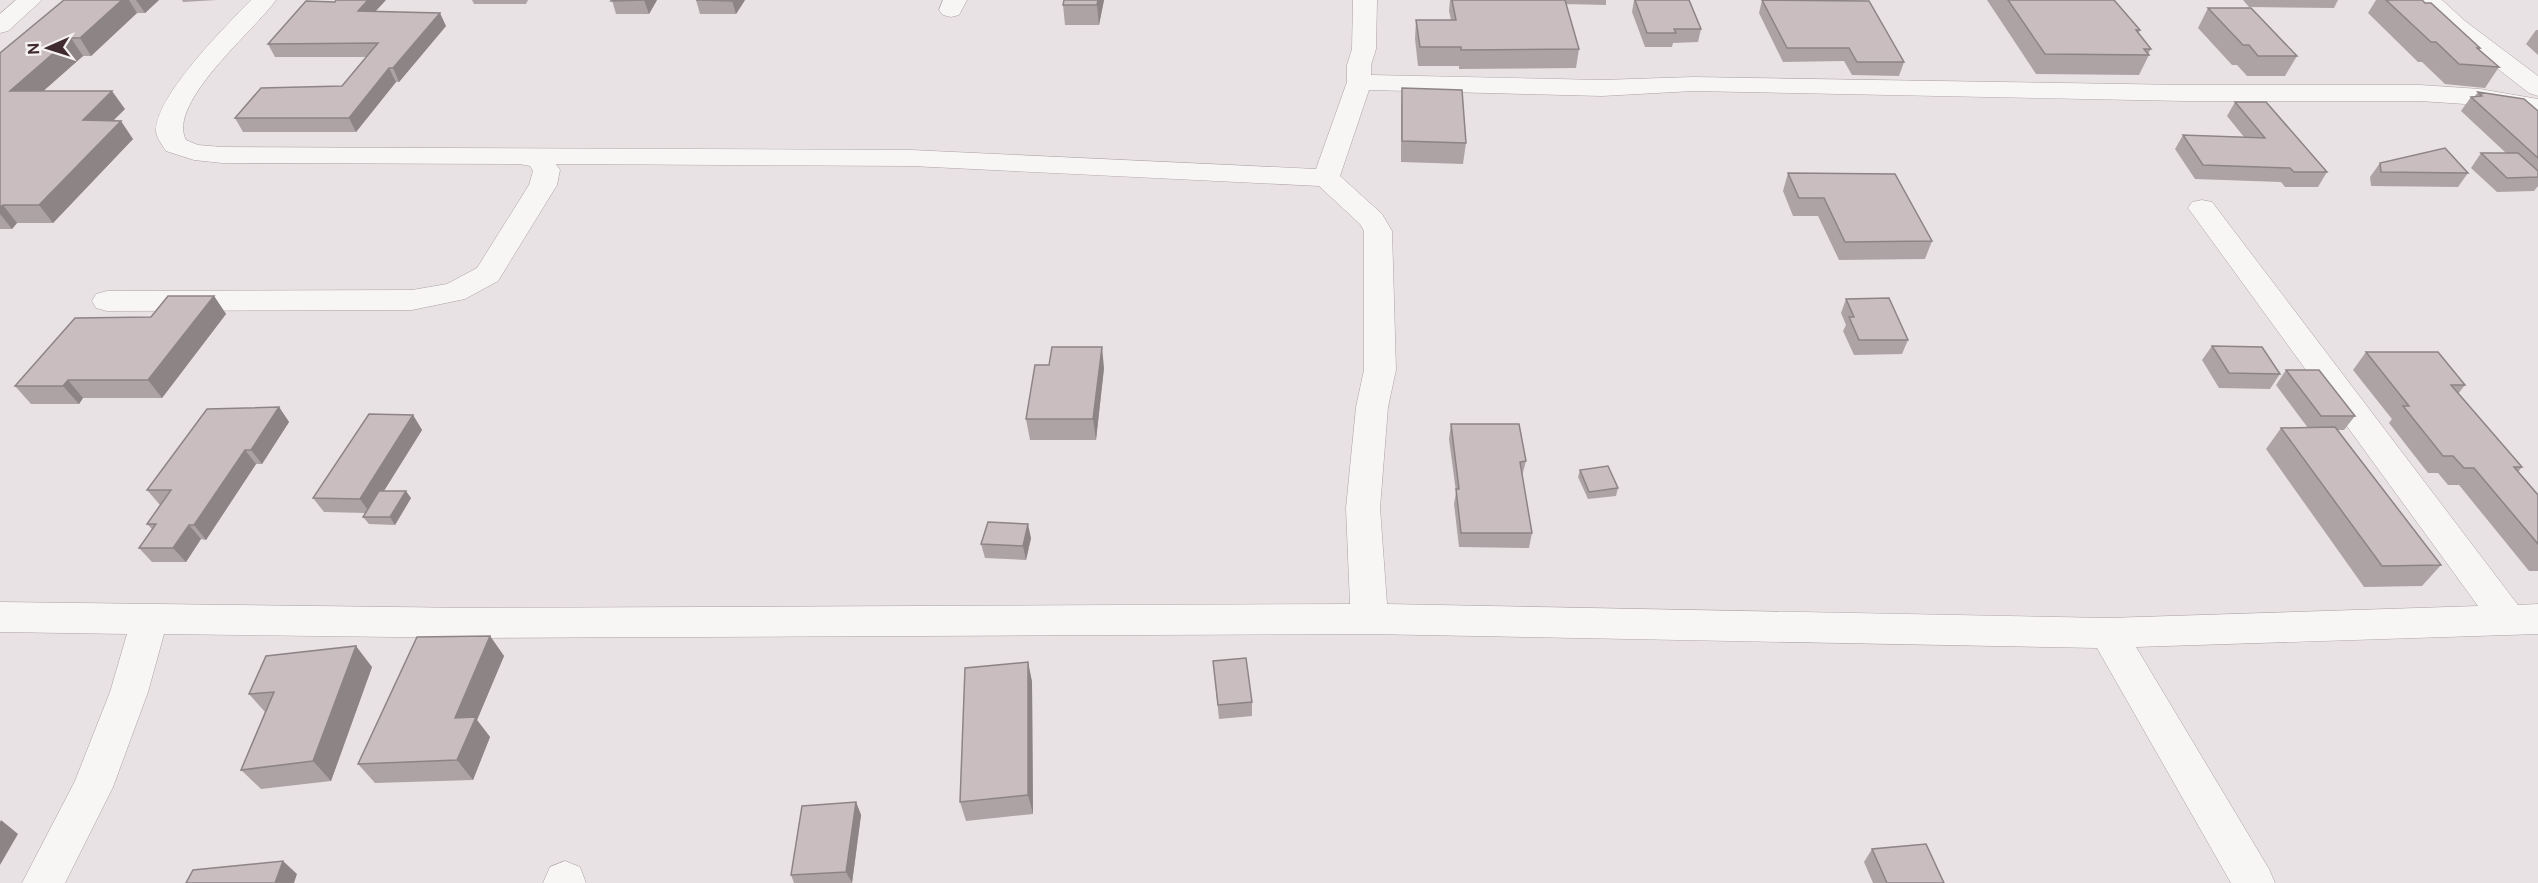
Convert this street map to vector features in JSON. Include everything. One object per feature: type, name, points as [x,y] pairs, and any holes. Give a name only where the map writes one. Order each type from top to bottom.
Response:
[{"type":"street","points":[[0,26],[30,0]]},
{"type":"street","points":[[264,0],[188,87],[173,113],[169,132],[175,145],[194,152],[222,154],[911,158],[1326,178],[1372,220],[1378,231],[1380,369],[1372,408],[1363,508],[1370,619]]},
{"type":"street","points":[[1326,178],[1359,82],[1359,65],[1364,49],[1365,0]]},
{"type":"street","points":[[2429,0],[2457,26],[2538,88]]},
{"type":"street","points":[[1359,82],[1602,88],[1693,84],[2185,93],[2420,93],[2480,97],[2538,107]]},
{"type":"street","points":[[107,302],[412,300],[455,292],[488,274],[543,185],[547,170],[539,160],[519,156]]},
{"type":"street","points":[[2202,208],[2523,619]]},
{"type":"street","points":[[0,617],[486,623],[1370,619],[2108,633],[2523,619]]},
{"type":"street","points":[[43,883],[93,787],[129,692],[149,620]]},
{"type":"street","points":[[2108,633],[2254,883]]},
{"type":"building","points":[[64,0],[122,0],[80,38],[71,38],[10,91],[112,91],[83,120],[121,121],[39,205],[3,205],[0,207],[0,53]]},
{"type":"building","points":[[336,0],[368,0],[358,11],[440,13],[393,68],[389,68],[349,118],[235,118],[261,88],[342,86],[378,43],[268,44],[306,1],[335,2]]},
{"type":"building","points":[[1064,0],[1098,0],[1097,5],[1063,5]]},
{"type":"building","points":[[1452,0],[1565,0],[1579,49],[1461,50],[1461,47],[1420,47],[1416,20],[1456,20]]},
{"type":"building","points":[[1635,0],[1689,0],[1701,29],[1674,29],[1676,33],[1647,33]]},
{"type":"building","points":[[1762,0],[1869,1],[1904,62],[1857,62],[1849,48],[1787,48]]},
{"type":"building","points":[[2008,0],[2114,0],[2140,30],[2136,30],[2151,49],[2144,49],[2149,55],[2045,54]]},
{"type":"building","points":[[2386,0],[2422,0],[2425,3],[2431,3],[2499,67],[2459,64],[2436,42],[2431,42]]},
{"type":"building","points":[[2208,8],[2251,8],[2297,56],[2258,56],[2249,45],[2243,45]]},
{"type":"building","points":[[1402,88],[1462,90],[1466,143],[1402,141]]},
{"type":"building","points":[[2478,92],[2524,99],[2538,111],[2538,158],[2471,97],[2482,96]]},
{"type":"building","points":[[2235,102],[2266,102],[2327,172],[2294,172],[2290,168],[2203,165],[2183,135],[2265,138]]},
{"type":"building","points":[[2445,148],[2468,173],[2381,172],[2380,163]]},
{"type":"building","points":[[2481,153],[2518,153],[2538,171],[2538,177],[2507,178]]},
{"type":"building","points":[[1788,173],[1895,174],[1932,241],[1845,242],[1824,198],[1799,198]]},
{"type":"building","points":[[168,296],[214,296],[148,380],[68,380],[63,386],[15,386],[75,318],[151,317]]},
{"type":"building","points":[[1889,298],[1908,340],[1859,340],[1849,317],[1854,317],[1846,299]]},
{"type":"building","points":[[2212,346],[2262,347],[2280,374],[2229,373]]},
{"type":"building","points":[[1052,347],[1102,347],[1093,419],[1026,419],[1035,365],[1049,365]]},
{"type":"building","points":[[2366,352],[2438,352],[2465,385],[2451,385],[2522,467],[2514,467],[2538,495],[2538,544],[2474,468],[2464,468],[2453,456],[2443,456],[2403,406],[2409,406]]},
{"type":"building","points":[[2286,370],[2319,370],[2355,416],[2321,416]]},
{"type":"building","points":[[279,407],[251,450],[245,450],[194,525],[189,525],[173,548],[139,548],[156,524],[147,524],[171,490],[147,490],[207,409]]},
{"type":"building","points":[[369,414],[413,415],[360,499],[313,498]]},
{"type":"building","points":[[1451,424],[1519,424],[1526,461],[1520,462],[1532,533],[1461,533],[1456,489],[1459,489]]},
{"type":"building","points":[[2335,427],[2441,565],[2382,566],[2281,428]]},
{"type":"building","points":[[1608,466],[1618,488],[1589,492],[1580,470]]},
{"type":"building","points":[[379,491],[406,491],[390,517],[363,517]]},
{"type":"building","points":[[988,522],[1028,524],[1023,546],[981,544]]},
{"type":"building","points":[[490,636],[455,718],[476,717],[457,760],[358,764],[417,637]]},
{"type":"building","points":[[356,646],[313,761],[241,770],[274,692],[249,694],[266,656]]},
{"type":"building","points":[[1246,658],[1252,702],[1218,705],[1213,661]]},
{"type":"building","points":[[1028,662],[1028,795],[960,802],[965,668]]},
{"type":"building","points":[[856,802],[846,872],[791,875],[802,806]]},
{"type":"building","points":[[1926,844],[1944,883],[1887,883],[1872,849]]},
{"type":"building","points":[[283,861],[275,883],[186,883],[193,870]]}]
